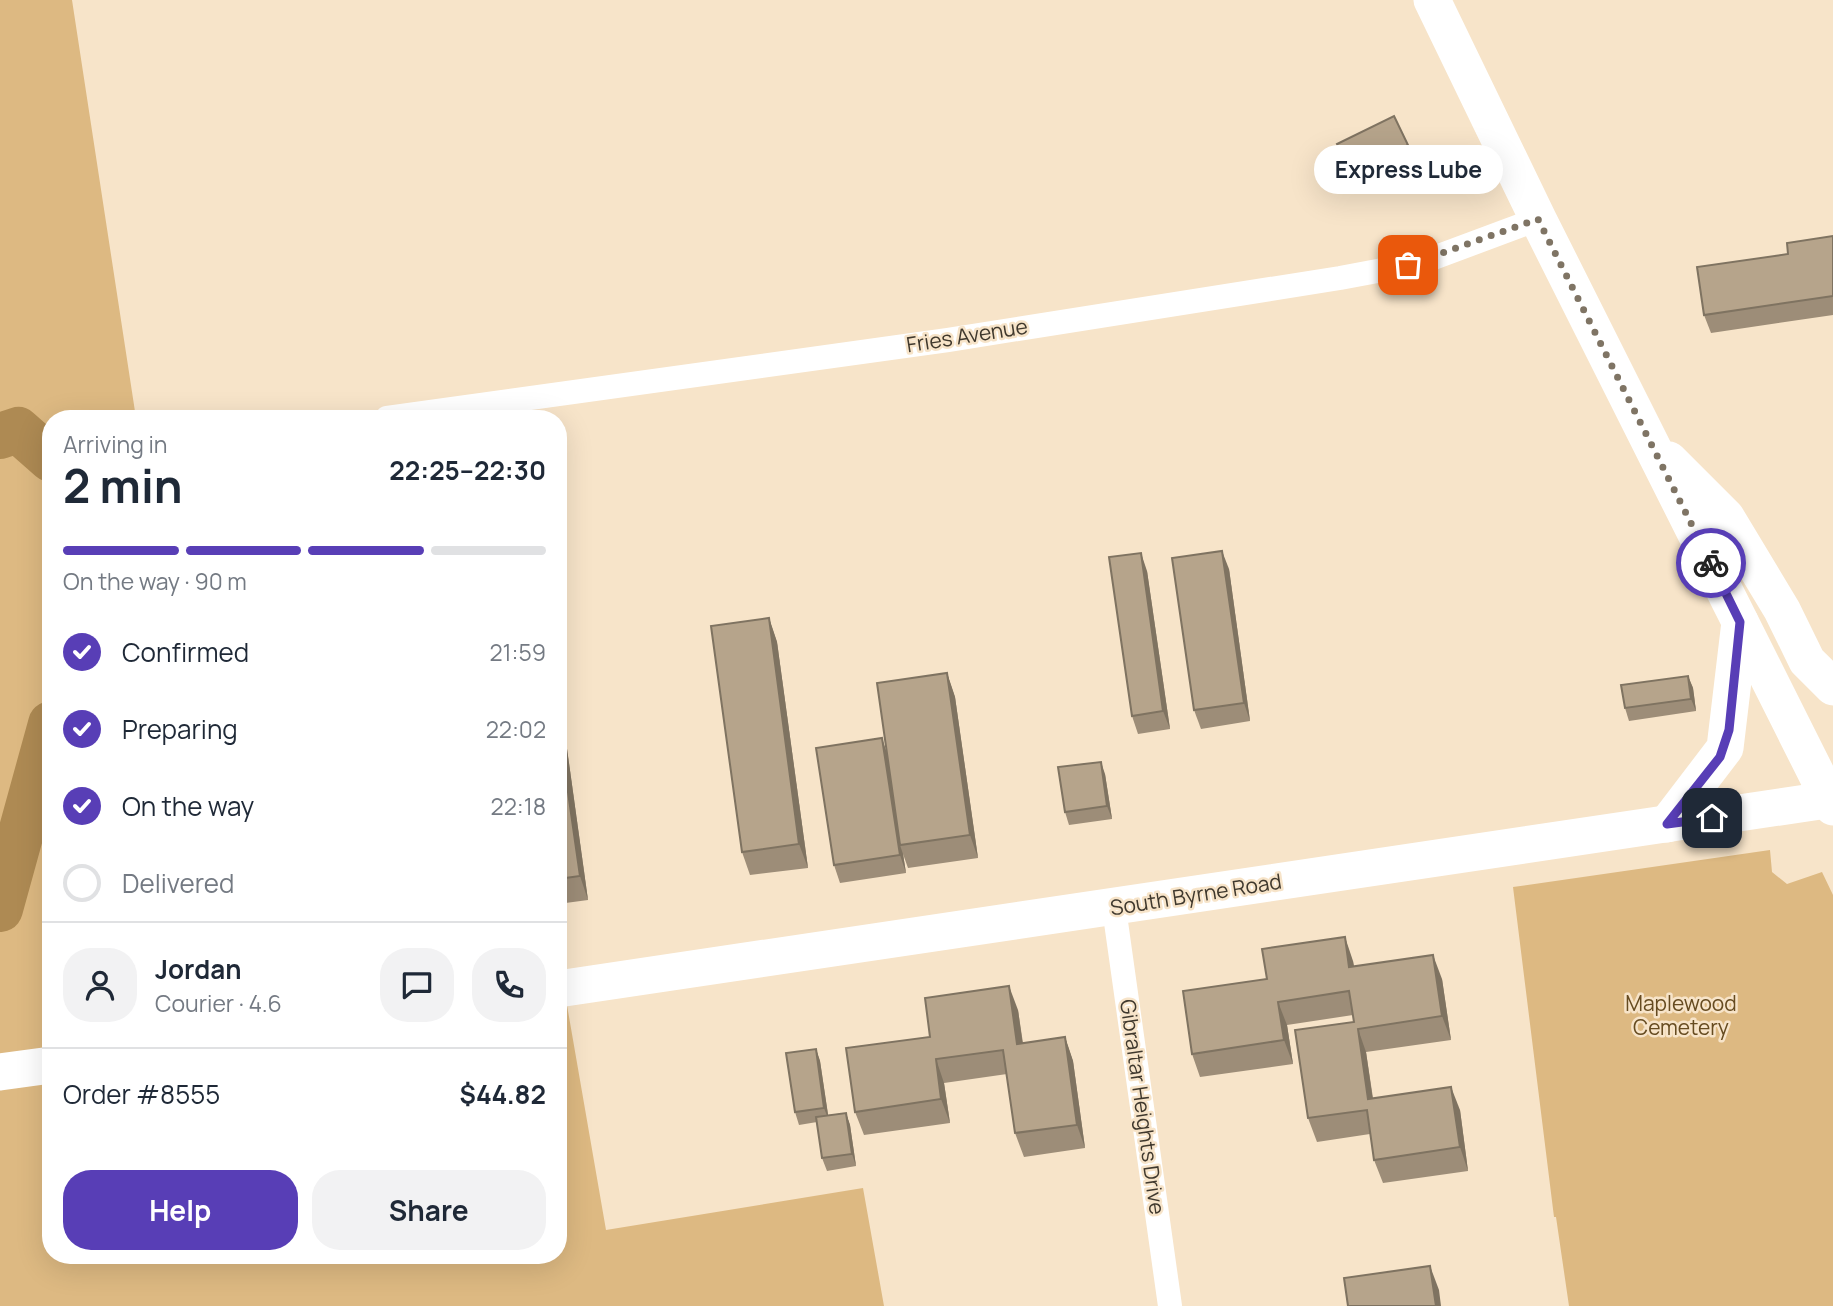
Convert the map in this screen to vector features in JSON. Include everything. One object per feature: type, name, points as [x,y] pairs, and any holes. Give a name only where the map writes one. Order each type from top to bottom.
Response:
[{"type":"main road","points":[[1432,0],[1647,438],[1832,802]]},
{"type":"main road","points":[[1647,438],[1726,517],[1782,610],[1807,661],[1833,687]]},
{"type":"main road","points":[[1667,824],[1724,748],[1740,622]]},
{"type":"main road","name":"South Byrne Road","points":[[567,988],[1667,824],[1832,802]]},
{"type":"main road","points":[[0,1072],[42,1066]]},
{"type":"street","name":"Fries Avenue","points":[[445,410],[948,340],[1340,278],[1420,263],[1538,219]]},
{"type":"street","name":"Gibraltar Heights Drive","points":[[1114,908],[1170,1306]]},
{"type":"green space","points":[[0,0],[72,0],[135,410],[42,410],[42,1264],[567,1264],[567,1005],[606,1230],[863,1188],[884,1306],[0,1306]]},
{"type":"green space","name":"Maplewood Cemetery","points":[[1770,850],[1772,872],[1787,884],[1822,872],[1833,895],[1833,1306],[1569,1306],[1554,1217],[1513,887]]},
{"type":"building","points":[[1394,116],[1408,145],[1352,173],[1337,144]]},
{"type":"building","points":[[1833,236],[1833,296],[1704,315],[1697,267],[1788,254],[1787,243]]},
{"type":"building","points":[[1222,551],[1244,703],[1194,710],[1172,558]]},
{"type":"building","points":[[1141,553],[1163,711],[1132,716],[1109,557]]},
{"type":"building","points":[[769,618],[799,844],[742,852],[711,626]]},
{"type":"building","points":[[947,673],[970,835],[900,845],[877,683]]},
{"type":"building","points":[[1688,676],[1691,699],[1625,708],[1621,685]]},
{"type":"building","points":[[882,738],[900,855],[834,865],[816,748]]},
{"type":"building","points":[[1101,762],[1107,806],[1065,812],[1058,767]]},
{"type":"building","points":[[567,785],[580,876],[567,878]]},
{"type":"building","points":[[1345,937],[1349,967],[1433,955],[1442,1016],[1358,1029],[1368,1099],[1451,1087],[1460,1147],[1374,1160],[1367,1110],[1308,1118],[1295,1030],[1354,1022],[1349,991],[1278,1002],[1284,1040],[1192,1054],[1183,991],[1267,979],[1262,949]]},
{"type":"building","points":[[1009,986],[1017,1044],[1065,1037],[1077,1125],[1015,1133],[1003,1050],[936,1059],[941,1099],[855,1112],[846,1048],[930,1037],[925,998]]},
{"type":"building","points":[[816,1049],[824,1108],[795,1112],[786,1053]]},
{"type":"building","points":[[846,1113],[852,1154],[822,1158],[816,1117]]},
{"type":"building","points":[[1430,1266],[1436,1306],[1348,1306],[1344,1278]]},
{"type":"waterway","points":[[0,436],[18,430],[42,451]]},
{"type":"waterway","points":[[0,909],[42,757]]},
{"type":"way so far","points":[[1408,265],[1420,263],[1538,219],[1711,563]]},
{"type":"place","name":"Express Lube","points":[[1408,265]]},
{"type":"route","points":[[1711,563],[1740,622],[1729,730],[1720,757],[1667,824],[1712,818]]}]
